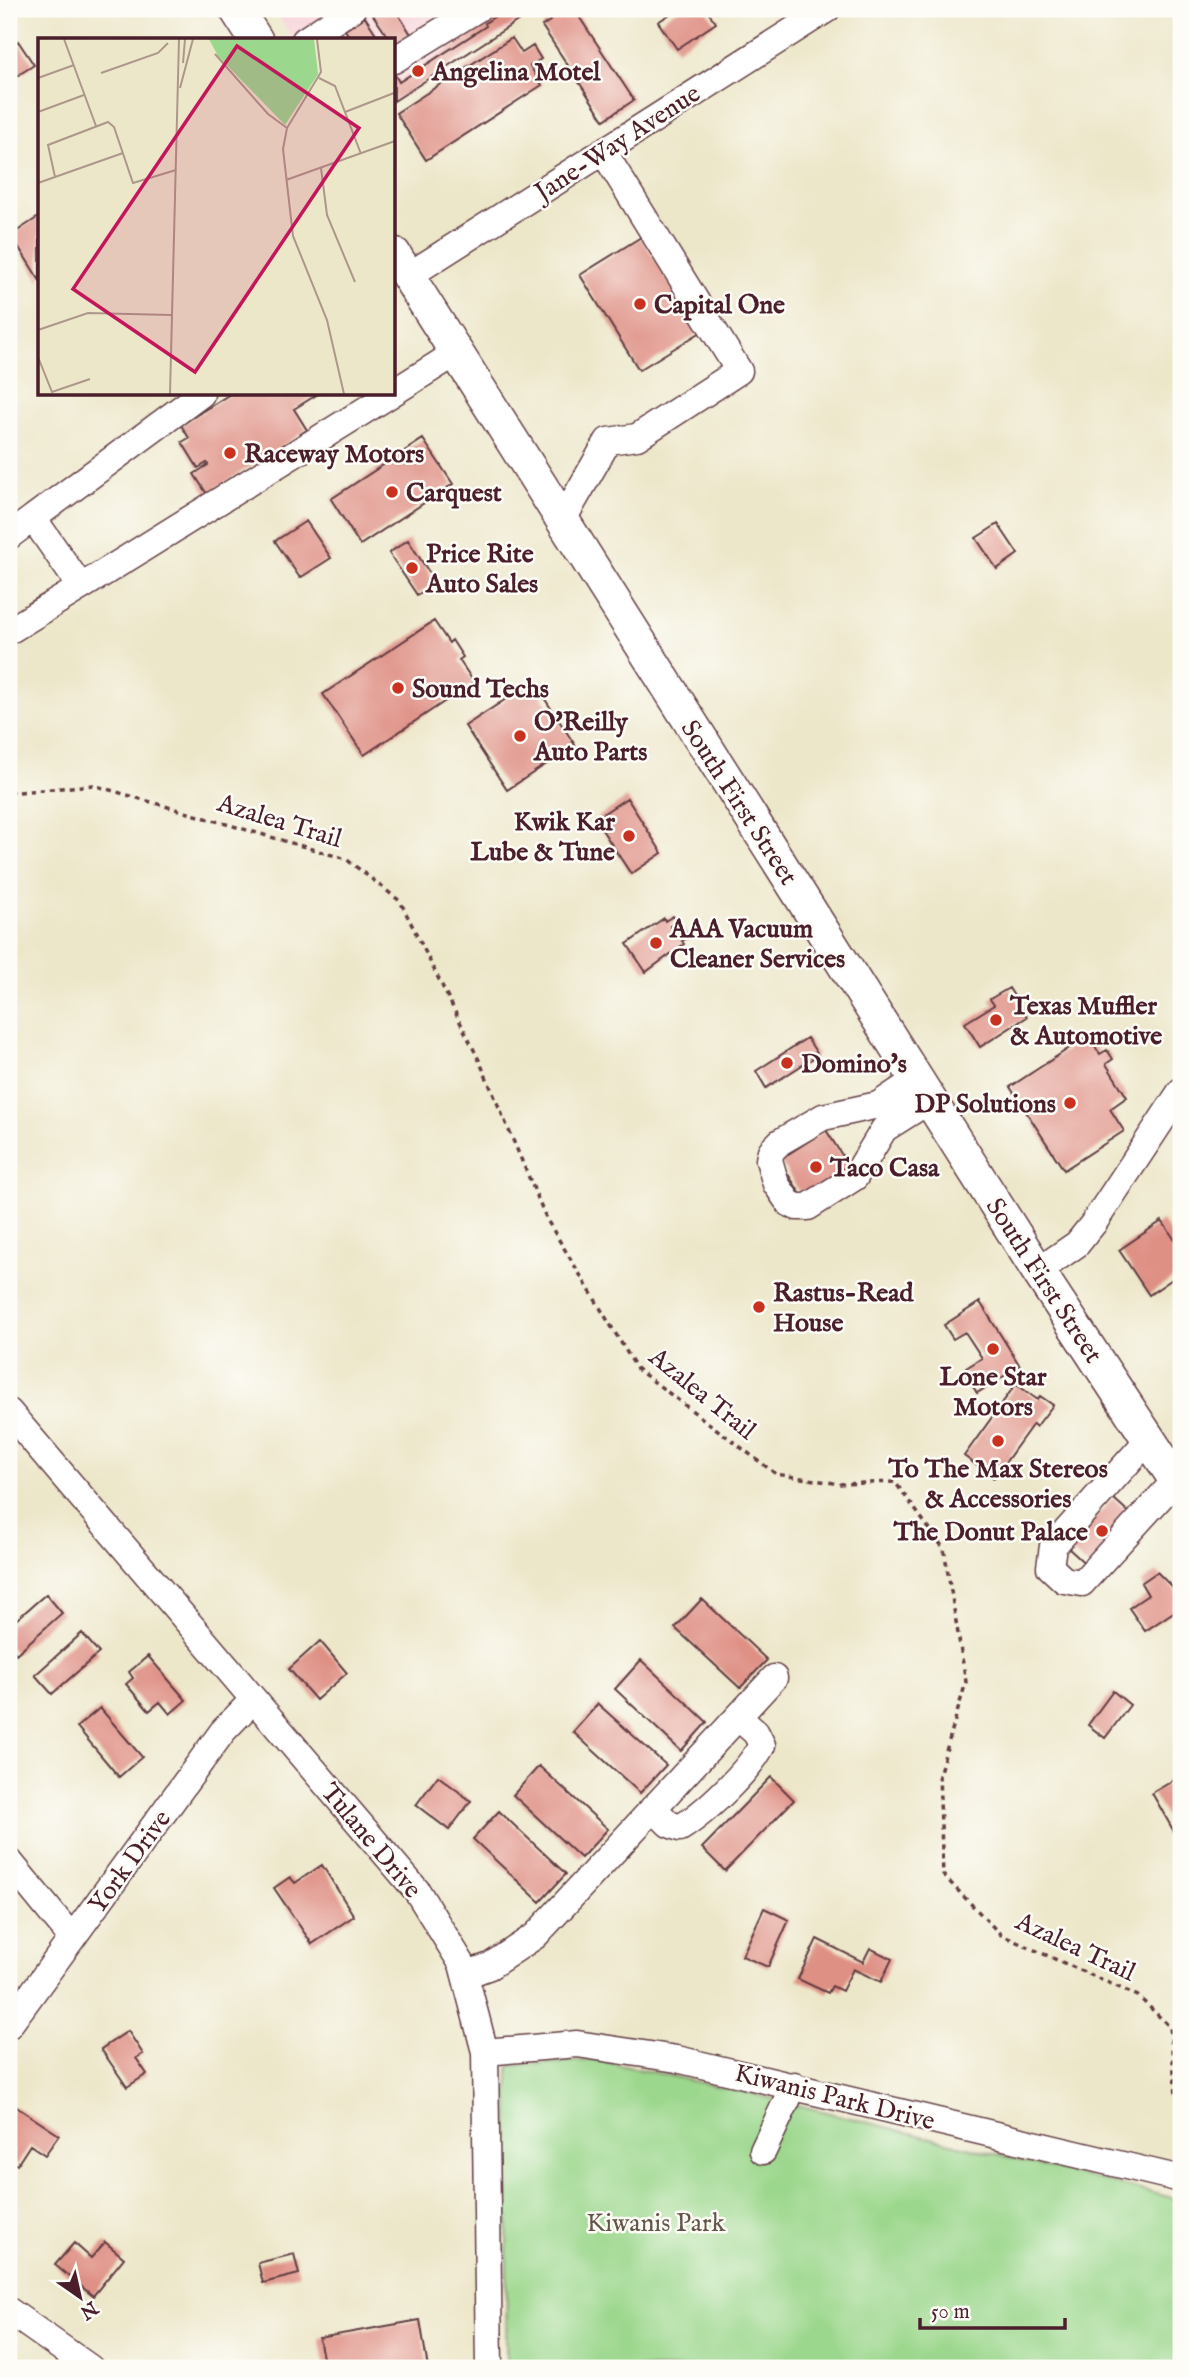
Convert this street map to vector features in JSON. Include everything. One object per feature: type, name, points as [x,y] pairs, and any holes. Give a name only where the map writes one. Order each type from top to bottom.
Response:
[{"type":"main road","points":[[236,9],[255,38]]},
{"type":"main road","name":"South First Street","points":[[398,263],[1038,1271],[1179,1484]]},
{"type":"street","points":[[309,38],[352,9]]},
{"type":"street","points":[[396,59],[477,9]]},
{"type":"street","name":"Jane-Way Avenue","points":[[398,263],[603,151],[827,9]]},
{"type":"street","points":[[562,521],[608,441],[637,437],[740,371],[603,151]]},
{"type":"street","points":[[396,390],[456,353]]},
{"type":"street","points":[[9,536],[198,396]]},
{"type":"street","points":[[9,631],[387,396]]},
{"type":"street","points":[[33,518],[81,587]]},
{"type":"street","points":[[923,1090],[884,1129],[855,1177],[808,1207],[796,1207],[789,1203],[776,1184],[769,1160],[771,1151],[780,1142],[823,1116],[878,1105],[923,1090]]},
{"type":"street","points":[[1038,1271],[1077,1244],[1093,1224],[1181,1091]]},
{"type":"street","name":"Tulane Drive","points":[[9,1412],[417,1891],[463,1964],[485,2052],[489,2368]]},
{"type":"street","points":[[1149,1438],[1053,1546],[1050,1567],[1064,1580],[1082,1583],[1179,1484]]},
{"type":"street","points":[[466,1975],[490,1966],[536,1936],[774,1678]]},
{"type":"street","name":"York Drive","points":[[9,2025],[223,1731],[253,1700]]},
{"type":"street","points":[[653,1808],[669,1824],[680,1828],[695,1819],[756,1758],[762,1745],[756,1733],[738,1717]]},
{"type":"street","points":[[9,1861],[72,1938]]},
{"type":"street","name":"Kiwanis Park Drive","points":[[485,2052],[577,2044],[677,2059],[1181,2179]]},
{"type":"street","points":[[763,2151],[794,2085]]},
{"type":"street","points":[[9,2311],[90,2368]]},
{"type":"path","name":"Azalea Trail","points":[[9,793],[93,785],[346,859],[400,901],[479,1060],[547,1220],[637,1369],[775,1474],[839,1484],[895,1482],[944,1549],[966,1682],[939,1775],[943,1875],[1001,1935],[1138,1996],[1170,2027],[1176,2094],[1181,2114]]},
{"type":"shaded area","name":"Angelina Motel","points":[[293,9],[539,9],[396,101],[396,38],[293,38],[279,17]]},
{"type":"green space","name":"Kiwanis Park","points":[[596,2060],[753,2094],[1181,2200],[1181,2368],[506,2368],[509,2066]]},
{"type":"building","points":[[382,9],[395,9],[412,36],[396,45],[396,38],[389,38],[373,15]]},
{"type":"building","points":[[506,9],[536,9],[396,100],[396,77],[399,82],[486,26],[485,23]]},
{"type":"building","points":[[549,9],[574,9],[634,100],[604,120],[542,26],[550,21],[544,12]]},
{"type":"building","points":[[678,9],[706,9],[716,23],[677,49],[658,22]]},
{"type":"building","points":[[365,17],[379,38],[351,38],[345,30]]},
{"type":"building","points":[[512,38],[522,53],[533,46],[541,59],[530,66],[542,85],[426,160],[396,113]]},
{"type":"building","points":[[18,41],[34,65],[9,81],[9,48]]},
{"type":"building","points":[[38,217],[38,278],[11,235]]},
{"type":"building","name":"Capital One","points":[[641,237],[701,332],[639,370],[580,275]]},
{"type":"building","name":"Raceway Motors","points":[[227,396],[315,396],[294,409],[307,430],[207,494],[194,474],[208,465],[207,463],[198,468],[182,442],[189,438],[181,425]]},
{"type":"building","name":"Carquest","points":[[423,439],[453,484],[360,545],[331,499]]},
{"type":"building","points":[[306,521],[331,558],[300,578],[275,541]]},
{"type":"building","points":[[998,524],[1018,554],[997,569],[976,538]]},
{"type":"building","name":"Price Rite Auto Sales","points":[[408,540],[436,583],[417,595],[389,553]]},
{"type":"building","name":"Sound Techs","points":[[434,621],[449,643],[452,640],[463,657],[459,660],[474,682],[364,755],[323,694]]},
{"type":"building","name":"O'Reilly Auto Parts","points":[[533,681],[575,745],[507,790],[465,726]]},
{"type":"building","name":"Kwik Kar Lube & Tune","points":[[627,798],[662,853],[631,874],[595,819]]},
{"type":"building","name":"AAA Vacuum Cleaner Services","points":[[673,916],[677,921],[670,926],[677,935],[684,930],[689,937],[682,941],[684,944],[646,972],[627,944],[664,918],[665,921]]},
{"type":"building","name":"Texas Muffler & Automotive","points":[[1009,988],[1027,1017],[980,1047],[965,1023],[994,1005],[990,999]]},
{"type":"building","name":"DP Solutions","points":[[1088,1036],[1100,1054],[1107,1050],[1113,1059],[1106,1064],[1127,1097],[1110,1109],[1124,1131],[1064,1170],[1010,1087]]},
{"type":"building","name":"Domino's","points":[[807,1038],[818,1055],[766,1088],[756,1071]]},
{"type":"building","name":"Taco Casa","points":[[826,1130],[854,1174],[807,1204],[779,1160]]},
{"type":"building","points":[[1162,1221],[1181,1249],[1181,1273],[1149,1295],[1119,1250]]},
{"type":"building","name":"Lone Star Motors","points":[[980,1302],[1020,1366],[977,1393],[963,1370],[982,1358],[965,1332],[953,1339],[944,1325]]},
{"type":"building","name":"To The Max Stereos & Accessories","points":[[1016,1384],[1038,1400],[1040,1396],[1053,1405],[1036,1427],[1033,1424],[994,1478],[964,1456]]},
{"type":"building","name":"The Donut Palace","points":[[1113,1498],[1134,1517],[1089,1567],[1068,1548]]},
{"type":"building","points":[[1157,1572],[1175,1590],[1181,1600],[1181,1607],[1145,1631],[1129,1608],[1148,1595],[1141,1583]]},
{"type":"building","points":[[46,1594],[62,1613],[16,1654],[9,1646],[9,1626]]},
{"type":"building","points":[[702,1599],[767,1660],[740,1688],[675,1628]]},
{"type":"building","points":[[82,1633],[99,1653],[52,1694],[35,1675]]},
{"type":"building","points":[[320,1641],[347,1673],[316,1700],[289,1669]]},
{"type":"building","points":[[148,1656],[186,1700],[170,1714],[160,1702],[149,1711],[126,1684],[133,1678],[129,1672]]},
{"type":"building","points":[[641,1660],[707,1722],[681,1751],[615,1689]]},
{"type":"building","points":[[1113,1691],[1130,1705],[1105,1738],[1088,1725]]},
{"type":"building","points":[[598,1704],[666,1765],[640,1793],[573,1732]]},
{"type":"building","points":[[100,1708],[142,1757],[119,1777],[77,1727]]},
{"type":"building","points":[[539,1766],[608,1829],[581,1858],[513,1795]]},
{"type":"building","points":[[438,1776],[471,1801],[449,1830],[416,1805]]},
{"type":"building","points":[[1181,1776],[1181,1844],[1152,1793]]},
{"type":"building","points":[[771,1777],[794,1800],[725,1871],[702,1848]]},
{"type":"building","points":[[499,1811],[566,1874],[540,1902],[473,1839]]},
{"type":"building","points":[[322,1865],[354,1916],[312,1944],[274,1888],[290,1877],[295,1883]]},
{"type":"building","points":[[764,1908],[789,1920],[768,1967],[742,1956]]},
{"type":"building","points":[[817,1939],[863,1962],[870,1948],[892,1959],[881,1982],[853,1969],[842,1991],[832,1986],[828,1993],[798,1979]]},
{"type":"building","points":[[128,2031],[143,2054],[136,2058],[147,2074],[127,2087],[101,2049]]},
{"type":"building","points":[[15,2106],[59,2135],[45,2155],[30,2145],[17,2165],[9,2160],[9,2116]]},
{"type":"building","points":[[105,2242],[124,2258],[93,2296],[55,2265],[74,2243],[91,2258]]},
{"type":"building","points":[[294,2254],[299,2274],[263,2283],[258,2263]]},
{"type":"building","points":[[420,2320],[428,2368],[325,2368],[319,2338]]},
{"type":"place","name":"Angelina Motel","points":[[418,71]]},
{"type":"place","name":"Capital One","points":[[640,304]]},
{"type":"place","name":"Raceway Motors","points":[[230,453]]},
{"type":"place","name":"Carquest","points":[[392,492]]},
{"type":"place","name":"Price Rite Auto Sales","points":[[412,568]]},
{"type":"place","name":"Sound Techs","points":[[398,688]]},
{"type":"place","name":"O'Reilly Auto Parts","points":[[520,736]]},
{"type":"place","name":"Kwik Kar Lube & Tune","points":[[629,836]]},
{"type":"place","name":"AAA Vacuum Cleaner Services","points":[[656,943]]},
{"type":"place","name":"Texas Muffler & Automotive","points":[[996,1020]]},
{"type":"place","name":"Domino's","points":[[787,1063]]},
{"type":"place","name":"DP Solutions","points":[[1070,1103]]},
{"type":"place","name":"Taco Casa","points":[[816,1167]]},
{"type":"place","name":"Rastus-Read House","points":[[759,1307]]},
{"type":"place","name":"Lone Star Motors","points":[[993,1349]]},
{"type":"place","name":"To The Max Stereos & Accessories","points":[[998,1441]]},
{"type":"place","name":"The Donut Palace","points":[[1102,1531]]}]
